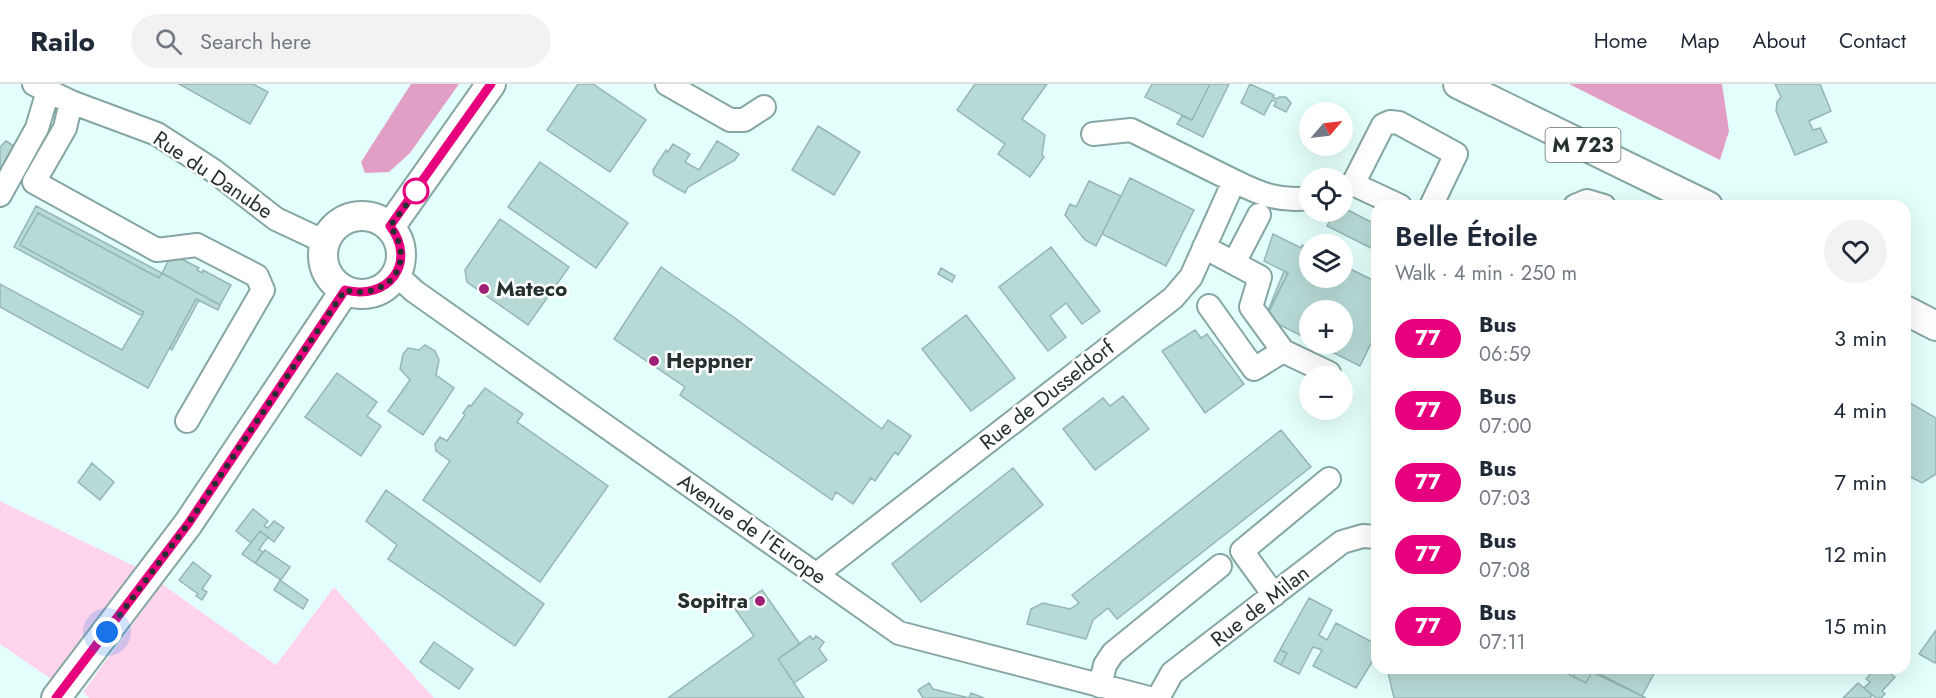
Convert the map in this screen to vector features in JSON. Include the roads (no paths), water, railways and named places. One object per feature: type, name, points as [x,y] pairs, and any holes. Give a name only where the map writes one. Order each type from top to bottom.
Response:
[{"type":"main road","points":[[390,226],[491,84]]},
{"type":"main road","name":"M 723","points":[[1458,84],[1696,200]]},
{"type":"main road","points":[[349,217],[375,218],[390,226],[400,245],[401,259],[396,274],[389,284],[376,292],[362,294],[345,290],[329,277],[322,255],[325,242],[338,223],[349,217]]},
{"type":"main road","points":[[56,698],[188,524],[345,290]]},
{"type":"main road","points":[[1911,297],[1936,309]]},
{"type":"main road","points":[[1911,313],[1936,326]]},
{"type":"street","points":[[667,84],[730,120],[744,120],[764,107]]},
{"type":"street","points":[[0,195],[38,128],[38,86]]},
{"type":"street","name":"Rue du Danube","points":[[38,86],[71,102],[157,134],[214,171],[276,219],[325,242]]},
{"type":"street","points":[[71,102],[65,128],[34,182],[157,250],[197,245],[257,276],[263,290],[188,422]]},
{"type":"street","points":[[1353,176],[1383,125],[1390,122],[1399,123],[1456,154],[1434,200]]},
{"type":"street","points":[[1093,134],[1131,130],[1234,181],[1263,206]]},
{"type":"street","name":"Rue de Dusseldorf","points":[[817,574],[1173,298],[1191,277],[1234,181]]},
{"type":"street","points":[[1353,187],[1385,200]]},
{"type":"street","points":[[1263,206],[1299,199]]},
{"type":"street","points":[[1234,263],[1263,206]]},
{"type":"street","points":[[1204,247],[1260,277],[1251,307],[1282,351],[1314,366]]},
{"type":"street","name":"Avenue de l'Europe","points":[[396,274],[414,291],[899,633],[1149,698]]},
{"type":"street","points":[[1209,306],[1254,369],[1282,351]]},
{"type":"street","points":[[1274,595],[1242,551],[1329,480]]},
{"type":"street","name":"Rue de Milan","points":[[1158,698],[1172,673],[1342,542],[1363,536],[1371,537]]},
{"type":"street","points":[[1100,686],[1106,665],[1113,653],[1220,567]]},
{"type":"place","name":"Mateco","points":[[484,289]]},
{"type":"place","name":"Heppner","points":[[654,361]]},
{"type":"place","name":"Sopitra","points":[[760,601]]}]
